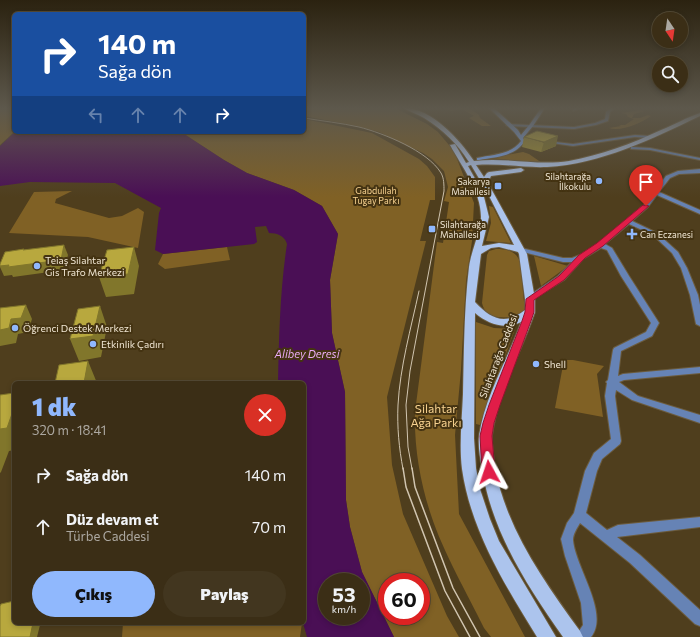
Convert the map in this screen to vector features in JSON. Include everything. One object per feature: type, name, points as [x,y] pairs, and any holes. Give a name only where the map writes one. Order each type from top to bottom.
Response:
[{"type":"main road","name":"Silahtarağa Caddesi","points":[[446,138],[484,183],[521,250],[525,263],[530,305],[489,423],[486,436],[489,472],[502,515],[524,562],[574,637]]},
{"type":"main road","name":"Silahtarağa Caddesi","points":[[453,138],[468,156],[469,164],[484,205],[485,217],[474,264],[470,303],[469,468],[474,492],[493,546],[514,584],[547,637]]},
{"type":"main road","points":[[480,159],[518,149],[523,141],[521,138]]},
{"type":"main road","points":[[469,164],[498,163],[495,165],[496,168],[578,162],[604,155],[649,138]]},
{"type":"main road","points":[[484,183],[489,174],[508,167],[578,164],[610,157],[657,138]]},
{"type":"main road","points":[[468,156],[508,167]]},
{"type":"main road","points":[[478,252],[486,246],[495,245],[507,246],[521,250]]},
{"type":"main road","points":[[470,303],[480,314],[489,319],[505,323],[520,320],[530,305]]},
{"type":"street","points":[[544,142],[573,145],[624,138]]},
{"type":"street","points":[[642,144],[650,149]]},
{"type":"street","points":[[633,148],[650,149],[700,159]]},
{"type":"street","points":[[530,305],[582,257],[600,245],[646,206],[668,177],[678,173],[700,171]]},
{"type":"street","points":[[656,193],[700,212]]},
{"type":"street","points":[[628,221],[655,234],[675,252],[684,268],[694,295],[700,324]]},
{"type":"street","points":[[582,637],[590,627],[588,603],[571,556],[567,539],[571,527],[579,515],[591,471],[598,456],[616,441],[610,396],[617,350],[649,334],[655,323],[625,276],[610,249],[600,245]]},
{"type":"street","points":[[521,250],[563,260],[574,260],[582,257]]},
{"type":"street","points":[[611,382],[623,377],[700,370]]},
{"type":"street","points":[[611,382],[635,398],[700,419]]},
{"type":"street","points":[[579,515],[635,559],[700,619]]},
{"type":"street","points":[[607,536],[618,532],[700,522]]},
{"type":"green space","points":[[0,138],[8,138],[0,145]]},
{"type":"green space","name":"Gabdullah Tugay Parkı","points":[[190,138],[381,138],[419,159],[427,166],[435,177],[435,200],[430,200],[420,241],[426,241],[387,397],[392,465],[403,514],[428,573],[378,573],[378,604],[370,588],[370,573],[362,572],[350,527],[346,500],[345,392],[332,333],[330,280],[338,234],[322,206],[294,190],[247,173]]},
{"type":"green space","name":"Silahtar Ağa Parkı","points":[[391,138],[443,138],[454,151],[474,203],[472,241],[466,281],[461,370],[455,435],[459,514],[525,637],[491,637],[484,628],[436,529],[427,502],[418,464],[415,412],[437,242],[443,243],[449,202],[444,201],[448,187],[444,171],[432,159]]},
{"type":"green space","points":[[523,152],[529,154],[542,163],[489,158]]},
{"type":"green space","points":[[72,191],[56,199],[55,203],[109,218],[122,216],[138,208],[144,212],[138,248],[88,237],[9,233],[34,192]]},
{"type":"green space","points":[[489,206],[493,207],[511,243],[486,241],[491,223]]},
{"type":"green space","points":[[227,247],[230,260],[165,269],[158,264],[163,254]]},
{"type":"green space","points":[[496,249],[511,251],[516,255],[520,262],[525,312],[520,315],[506,317],[493,316],[484,309],[482,303],[487,255],[489,251]]},
{"type":"green space","points":[[534,256],[568,266],[541,286]]},
{"type":"green space","points":[[476,322],[494,328],[515,329],[480,425],[476,424]]},
{"type":"green space","points":[[564,360],[573,360],[604,366],[597,374],[603,417],[555,408]]},
{"type":"green space","name":"Gabdullah Tugay Parkı","points":[[430,577],[447,616],[459,637],[394,637],[388,625],[430,625]]},
{"type":"green space","points":[[123,625],[302,625],[300,637],[122,637]]},
{"type":"water","name":"Alibey Deresi","points":[[9,138],[190,138],[247,173],[294,190],[322,206],[338,234],[330,280],[332,333],[345,392],[346,500],[350,527],[362,573],[318,573],[318,625],[370,625],[370,588],[378,604],[378,625],[388,625],[394,637],[307,637],[304,625],[306,625],[306,381],[278,381],[281,296],[287,244],[283,237],[278,234],[269,233],[266,226],[255,227],[257,242],[254,244],[163,254],[155,250],[159,213],[161,208],[115,183],[30,182],[0,186],[0,146]]},
{"type":"building","points":[[527,138],[554,138],[544,142]]},
{"type":"building","points":[[64,245],[61,260],[8,267],[9,265],[0,266],[5,252]]},
{"type":"building","points":[[134,247],[128,274],[99,277],[107,250]]},
{"type":"building","points":[[26,305],[21,318],[11,319],[9,328],[0,330],[0,308]]},
{"type":"building","points":[[100,306],[93,336],[70,339],[78,309]]},
{"type":"building","points":[[88,361],[84,381],[55,381],[59,365]]},
{"type":"building","points":[[12,393],[12,414],[7,428],[0,429],[0,395]]},
{"type":"building","points":[[12,601],[12,625],[33,625],[30,637],[0,637],[1,604]]},
{"type":"tram line","points":[[391,138],[416,150],[426,157],[441,173],[444,184],[444,191],[410,371],[406,405],[408,447],[412,469]]},
{"type":"tram line","points":[[403,469],[398,429],[399,391],[406,348],[419,291]]},
{"type":"tram line","points":[[403,468],[406,487],[445,591],[470,637]]},
{"type":"tram line","points":[[412,468],[415,487],[453,588],[480,637]]},
{"type":"place","name":"Silahtarağa İlkokulu","points":[[599,181]]},
{"type":"place","name":"Sakarya Mahallesi","points":[[498,186]]},
{"type":"place","name":"Silahtarağa Mahallesi","points":[[432,229]]},
{"type":"place","name":"Can Eczanesi","points":[[632,234]]},
{"type":"place","name":"Teiaş Silahtar Gis Trafo Merkezi","points":[[37,266]]},
{"type":"place","name":"Öğrenci Destek Merkezi","points":[[15,328]]},
{"type":"place","name":"Etkinlik Çadırı","points":[[93,344]]},
{"type":"place","name":"Shell","points":[[536,364]]},
{"type":"route","points":[[489,472],[486,436],[489,423],[494,405],[530,312],[530,299],[561,278],[582,257],[600,245],[646,206]]}]
